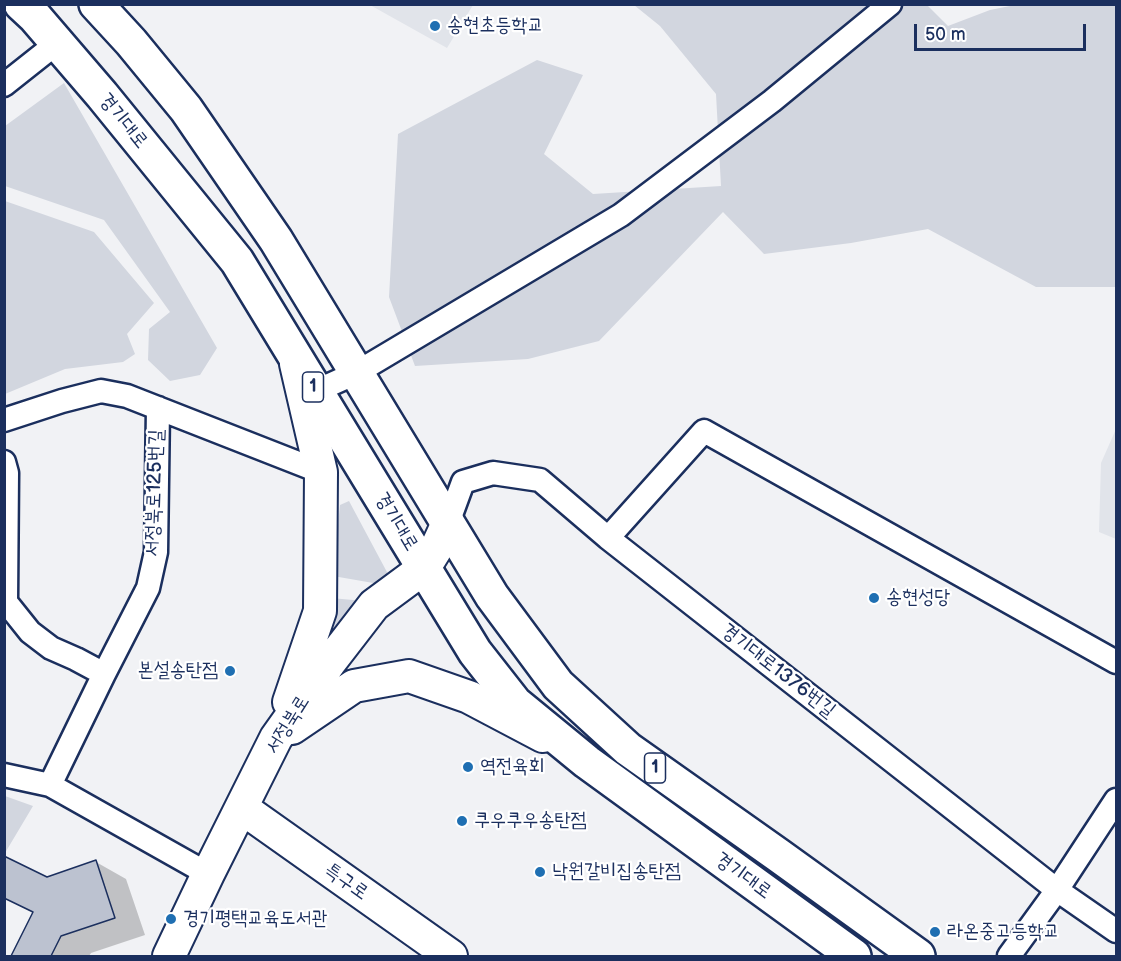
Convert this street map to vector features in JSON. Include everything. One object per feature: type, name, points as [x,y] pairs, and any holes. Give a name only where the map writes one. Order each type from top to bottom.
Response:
[{"type":"main road","name":"경기대로","points":[[21,4],[35,17],[102,95],[237,261],[475,652],[515,703],[596,769],[855,957]]},
{"type":"main road","name":"경기대로","points":[[96,4],[131,42],[186,109],[276,240],[492,596],[558,685],[628,749],[918,957]]},
{"type":"street","points":[[316,391],[356,373],[621,215],[772,100],[890,4]]},
{"type":"street","points":[[4,85],[57,43]]},
{"type":"street","points":[[276,738],[320,610],[321,472],[294,354]]},
{"type":"street","name":"서정북로125번길","points":[[4,420],[101,391],[127,396],[321,472]]},
{"type":"street","name":"서정북로125번길","points":[[50,785],[148,588],[156,552],[158,408]]},
{"type":"street","points":[[608,538],[704,432],[1116,662]]},
{"type":"street","points":[[4,462],[7,473],[6,602],[30,632],[51,648],[104,674]]},
{"type":"street","name":"경기대로1376번길","points":[[448,523],[463,482],[493,473],[540,480],[608,538],[1057,891],[1116,932]]},
{"type":"street","name":"서정북로","points":[[169,957],[276,738],[374,605],[424,568],[448,523]]},
{"type":"street","points":[[276,738],[354,686],[409,676],[469,697],[544,736],[557,738]]},
{"type":"street","points":[[4,775],[50,785],[208,874]]},
{"type":"street","points":[[1009,957],[1057,891],[1116,800]]},
{"type":"street","name":"특구로","points":[[242,808],[451,957]]},
{"type":"shaded area","name":"송현초등학교","points":[[473,4],[447,48],[370,5]]},
{"type":"shaded area","points":[[634,5],[927,5],[948,26],[990,10],[1015,5],[1116,5],[1116,287],[1036,287],[928,229],[851,243],[764,254],[723,212],[599,341],[528,359],[415,366],[389,297],[398,134],[537,60],[583,75],[544,154],[593,194],[721,186],[716,94],[660,26]]},
{"type":"shaded area","points":[[64,83],[217,348],[200,375],[170,381],[148,360],[149,329],[170,312],[104,220],[5,186],[5,126]]},
{"type":"shaded area","points":[[5,201],[94,232],[154,303],[127,334],[135,354],[123,362],[65,369],[5,394]]},
{"type":"shaded area","points":[[1116,429],[1116,539],[1099,532],[1101,463]]},
{"type":"shaded area","points":[[349,501],[388,574],[379,584],[333,576],[340,505]]},
{"type":"shaded area","points":[[331,598],[364,601],[337,637],[327,638]]},
{"type":"shaded area","points":[[4,796],[33,806],[5,853]]},
{"type":"building","points":[[4,856],[47,877],[96,860],[115,918],[61,936],[51,956],[11,956],[33,912],[4,898]]},
{"type":"place","name":"송현초등학교","points":[[435,26]]},
{"type":"place","name":"송현성당","points":[[874,598]]},
{"type":"place","name":"본설송탄점","points":[[230,671]]},
{"type":"place","name":"역전육회","points":[[468,767]]},
{"type":"place","name":"쿠우쿠우송탄점","points":[[462,821]]},
{"type":"place","name":"낙원갈비집송탄점","points":[[540,872]]},
{"type":"place","name":"경기평택교육도서관","points":[[171,919]]},
{"type":"place","name":"라온중고등학교","points":[[935,932]]}]
